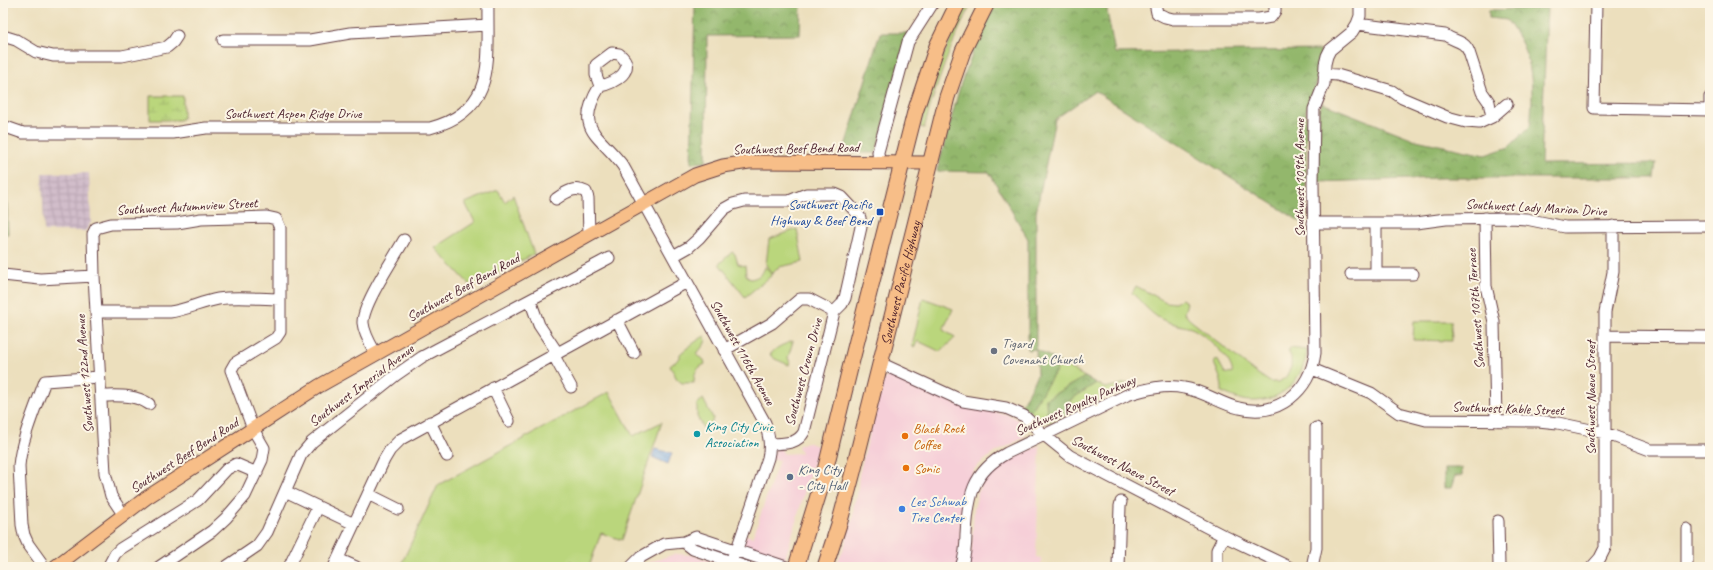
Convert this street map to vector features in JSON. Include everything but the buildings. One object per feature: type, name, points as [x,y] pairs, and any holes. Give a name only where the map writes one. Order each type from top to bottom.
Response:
[{"type":"highway","name":"Southwest Pacific Highway","points":[[796,567],[822,483],[915,112],[931,63],[958,3]]},
{"type":"highway","name":"Southwest Pacific Highway","points":[[825,567],[843,509],[929,162],[947,97],[954,74],[974,28],[987,3]]},
{"type":"main road","name":"Southwest Beef Bend Road","points":[[55,567],[146,498],[318,386],[695,175],[714,168],[736,163],[929,162]]},
{"type":"street","name":"Southwest Aspen Ridge Drive","points":[[3,126],[23,133],[173,133],[206,128],[430,128],[449,122],[456,118],[475,100],[479,94],[487,70],[488,3]]},
{"type":"street","points":[[879,163],[878,152],[881,138],[908,42],[933,3]]},
{"type":"street","points":[[1155,3],[1157,13],[1173,19],[1259,19],[1271,17],[1275,12],[1275,3]]},
{"type":"street","points":[[1360,3],[1360,16],[1357,24],[1445,35],[1466,46],[1482,92],[1489,102],[1492,117]]},
{"type":"street","points":[[1596,3],[1594,108],[1710,110],[1710,97]]},
{"type":"street","name":"Southwest 109th Avenue","points":[[1312,369],[1315,353],[1313,223],[1314,115],[1316,104],[1324,84],[1325,64],[1330,50],[1352,32],[1357,24]]},
{"type":"street","points":[[223,40],[310,40],[350,33],[488,25]]},
{"type":"street","points":[[3,36],[16,40],[36,52],[53,56],[122,56],[167,47],[178,36]]},
{"type":"street","points":[[1324,74],[1337,75],[1392,91],[1402,98],[1447,117],[1466,122],[1479,123],[1492,117],[1507,104]]},
{"type":"street","name":"Southwest 116th Avenue","points":[[600,86],[589,106],[588,117],[590,129],[597,139],[623,166],[765,423],[770,444],[768,458],[736,550],[729,564]]},
{"type":"street","points":[[556,199],[566,192],[573,190],[580,189],[586,192],[588,198],[588,235]]},
{"type":"street","name":"Southwest Crown Drive","points":[[673,256],[689,247],[724,209],[733,204],[744,201],[793,201],[806,194],[835,194],[842,197],[858,214],[861,227],[845,298],[842,304],[834,312],[804,432],[800,439],[794,442],[770,444]]},
{"type":"street","name":"Southwest Autumnview Street","points":[[96,228],[111,224],[185,223],[201,218],[268,217],[276,219],[280,228],[280,299]]},
{"type":"street","name":"Southwest Lady Marion Drive","points":[[1313,223],[1416,223],[1441,219],[1485,218],[1526,219],[1565,227],[1710,226]]},
{"type":"street","name":"Southwest 107th Terrace","points":[[1485,218],[1486,286],[1494,322],[1496,421]]},
{"type":"street","points":[[1376,223],[1376,274]]},
{"type":"street","name":"Southwest Naeve Street","points":[[1592,567],[1600,558],[1605,548],[1605,312],[1613,272],[1613,226]]},
{"type":"street","name":"Southwest 122nd Avenue","points":[[96,228],[93,234],[94,276],[99,377],[107,483],[111,496],[123,514]]},
{"type":"street","points":[[376,354],[367,338],[363,323],[366,309],[404,240]]},
{"type":"street","name":"Southwest Imperial Avenue","points":[[226,567],[257,546],[267,532],[301,456],[312,442],[396,375],[422,357],[609,258]]},
{"type":"street","points":[[1351,274],[1413,274]]},
{"type":"street","points":[[3,275],[40,279],[94,276]]},
{"type":"street","points":[[356,567],[336,563],[384,460],[395,444],[408,434],[687,282]]},
{"type":"street","points":[[96,312],[170,312],[181,311],[203,302],[219,299],[280,299],[279,336],[235,363],[231,370],[253,429],[264,448],[262,460],[257,473],[245,496],[217,527],[159,567]]},
{"type":"street","points":[[724,350],[772,323],[800,299],[809,299],[834,312]]},
{"type":"street","points":[[530,300],[538,325],[555,353],[571,387]]},
{"type":"street","points":[[616,320],[634,353]]},
{"type":"street","points":[[1605,336],[1710,337]]},
{"type":"street","name":"Southwest Naeve Street","points":[[880,363],[962,401],[1014,411],[1024,416],[1044,435],[1070,456],[1224,536],[1289,567]]},
{"type":"street","name":"Southwest Kable Street","points":[[1312,369],[1371,393],[1399,413],[1426,420],[1538,421],[1558,423],[1605,433],[1650,450],[1710,450]]},
{"type":"street","name":"Southwest Royalty Parkway","points":[[961,567],[966,546],[968,502],[979,476],[989,465],[1000,457],[1127,395],[1156,388],[1175,387],[1195,390],[1246,410],[1259,410],[1272,407],[1283,403],[1295,394],[1305,383],[1312,369]]},
{"type":"street","points":[[41,562],[28,544],[22,525],[19,466],[24,442],[45,381],[99,377]]},
{"type":"street","points":[[492,388],[509,421]]},
{"type":"street","points":[[101,396],[131,396],[149,404]]},
{"type":"street","points":[[430,422],[447,456]]},
{"type":"street","points":[[1312,567],[1316,548],[1316,428]]},
{"type":"street","points":[[108,565],[120,549],[198,500],[228,469],[236,464],[257,473]]},
{"type":"street","points":[[285,491],[354,524]]},
{"type":"street","points":[[368,494],[398,509]]},
{"type":"street","points":[[1118,567],[1121,502]]},
{"type":"street","points":[[289,567],[318,506]]},
{"type":"street","points":[[1498,521],[1499,567]]},
{"type":"street","points":[[1687,529],[1687,567]]},
{"type":"street","points":[[1217,567],[1217,550],[1224,536]]},
{"type":"street","points":[[631,567],[641,558],[664,544],[684,542],[696,537],[786,567]]},
{"type":"street","points":[[684,542],[693,550],[729,564],[746,567]]},
{"type":"shaded area","points":[[42,173],[89,173],[91,222],[86,231],[44,231]]},
{"type":"shaded area","points":[[887,375],[898,375],[956,404],[969,408],[1007,414],[1024,423],[1027,429],[1025,435],[1021,439],[991,455],[975,468],[967,483],[962,505],[959,555],[971,557],[974,510],[978,492],[983,482],[998,466],[1040,445],[1036,557],[1041,558],[1041,567],[835,567],[844,548],[853,517],[859,475],[883,382]]},
{"type":"shaded area","points":[[806,442],[818,446],[785,559],[777,561],[744,548],[746,535],[753,537],[779,460],[772,459],[775,450],[780,448],[784,454],[801,453],[798,446]]},
{"type":"shaded area","points":[[675,554],[692,555],[728,567],[643,567],[650,562]]},
{"type":"green space","points":[[695,3],[801,3],[800,35],[707,36],[706,162],[691,163]]},
{"type":"green space","points":[[967,3],[972,3],[957,33],[945,64],[924,128],[920,127],[938,69]]},
{"type":"green space","points":[[996,3],[1109,3],[1107,11],[1115,53],[1321,50],[1316,86],[1306,110],[1306,214],[1301,222],[1095,91],[1055,119],[1036,213],[1036,349],[1028,350],[1028,239],[989,172],[937,171],[961,83],[973,53],[971,52]]},
{"type":"green space","points":[[1547,8],[1541,164],[1656,163],[1654,178],[1441,178],[1318,182],[1319,112],[1322,103],[1416,140],[1485,155],[1509,147],[1530,126],[1532,105],[1531,74],[1526,54],[1515,32],[1507,20],[1489,18],[1489,10]]},
{"type":"green space","points":[[880,33],[908,33],[876,153],[843,153]]},
{"type":"green space","points":[[150,96],[183,96],[183,118],[179,120],[150,120]]},
{"type":"green space","points":[[3,173],[6,173],[8,234],[3,234]]},
{"type":"green space","points":[[498,190],[505,202],[513,195],[534,254],[472,287],[435,248],[475,222],[465,203]]},
{"type":"green space","points":[[797,229],[803,262],[779,267],[772,274],[766,265],[769,239]]},
{"type":"green space","points":[[732,252],[735,254],[738,264],[745,266],[746,275],[750,279],[760,275],[765,267],[770,271],[771,276],[745,297],[719,264]]},
{"type":"green space","points":[[1136,286],[1166,302],[1175,303],[1182,299],[1187,303],[1184,313],[1189,319],[1255,372],[1270,382],[1279,382],[1286,377],[1291,367],[1291,357],[1288,351],[1290,348],[1307,350],[1305,361],[1301,370],[1290,387],[1272,398],[1247,401],[1222,392],[1221,381],[1214,363],[1217,359],[1225,373],[1232,374],[1232,369],[1224,355],[1203,335],[1191,328],[1173,324],[1153,314],[1132,293]]},
{"type":"green space","points":[[923,298],[953,309],[943,330],[955,337],[941,352],[918,341],[914,347],[912,346]]},
{"type":"green space","points":[[1414,321],[1451,321],[1452,341],[1413,340]]},
{"type":"green space","points":[[705,336],[705,342],[697,355],[704,360],[705,364],[699,367],[696,372],[694,383],[682,383],[677,379],[670,366],[680,358],[680,354],[682,352]]},
{"type":"green space","points":[[793,341],[788,358],[790,362],[789,365],[775,359],[770,355],[778,348]]},
{"type":"green space","points":[[1036,349],[1061,363],[1030,411],[1021,406],[1037,375]]},
{"type":"green space","points":[[1061,363],[1085,377],[1046,399],[1047,418],[1055,420],[1051,422],[1044,422],[1030,411]]},
{"type":"green space","points":[[1085,377],[1096,383],[1070,400],[1070,413],[1054,420],[1047,418],[1046,399]]},
{"type":"green space","points":[[1096,383],[1105,388],[1127,383],[1128,386],[1070,413],[1070,400]]},
{"type":"green space","points":[[609,392],[633,436],[662,422],[622,540],[601,533],[589,567],[580,567],[571,561],[566,567],[400,567],[438,485]]},
{"type":"green space","points":[[703,399],[713,418],[710,428],[703,428],[697,416],[697,404]]},
{"type":"green space","points":[[1444,468],[1462,468],[1462,476],[1455,476],[1451,488],[1444,488]]},
{"type":"water","points":[[655,449],[672,453],[668,464],[652,457]]},
{"type":"place","name":"Southwest Pacific Highway & Beef Bend","points":[[880,212]]},
{"type":"place","name":"Tigard Covenant Church","points":[[994,351]]},
{"type":"place","name":"King City Civic Association","points":[[697,434]]},
{"type":"place","name":"Black Rock Coffee","points":[[905,436]]},
{"type":"place","name":"Sonic","points":[[906,468]]},
{"type":"place","name":"King City - City Hall","points":[[790,477]]},
{"type":"place","name":"Les Schwab Tire Center","points":[[902,509]]}]
